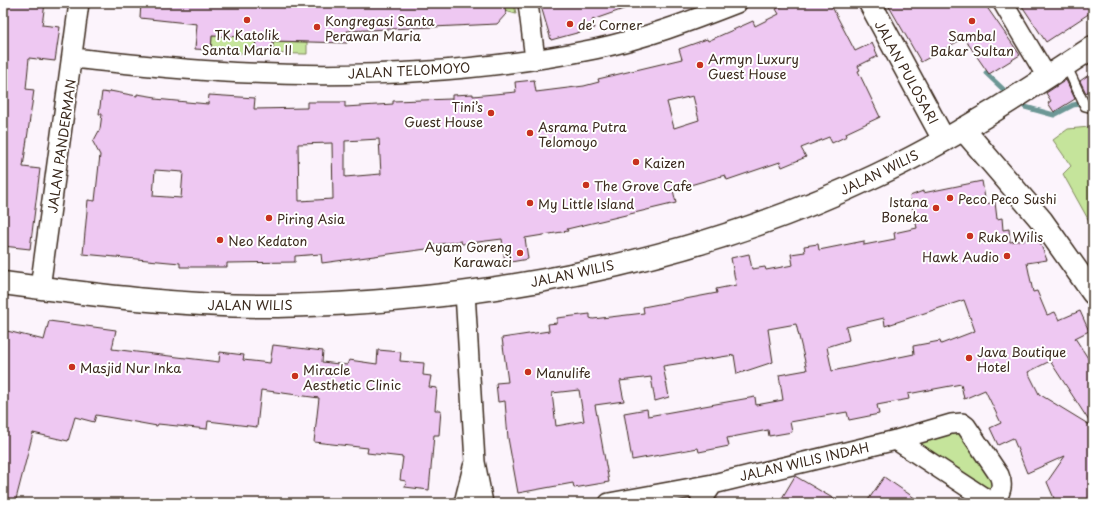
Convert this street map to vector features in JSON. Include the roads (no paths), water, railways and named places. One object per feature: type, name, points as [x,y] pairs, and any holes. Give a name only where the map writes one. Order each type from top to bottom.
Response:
[{"type":"main road","name":"JALAN PULOSARI","points":[[870,3],[944,140]]},
{"type":"main road","name":"JALAN WILIS","points":[[3,283],[118,298],[198,304],[277,306],[410,298],[465,292],[527,283],[594,270],[667,252],[737,231],[811,204],[876,176],[963,129],[1093,47]]},
{"type":"main road","points":[[963,129],[1042,221],[1093,293]]},
{"type":"street","name":"JALAN PANDERMAN","points":[[40,288],[79,3]]},
{"type":"street","points":[[528,3],[535,59]]},
{"type":"street","name":"JALAN TELOMOYO","points":[[72,58],[241,73],[360,74],[472,67],[596,49],[693,20],[737,3]]},
{"type":"street","points":[[1003,3],[1047,77]]},
{"type":"street","points":[[465,292],[475,462],[483,503]]},
{"type":"street","name":"JALAN WILIS INDAH","points":[[609,503],[713,484],[896,440],[950,424],[962,424],[966,426],[999,474],[1002,482],[1002,489],[994,503],[896,440]]},
{"type":"street","points":[[464,503],[475,462]]},
{"type":"street","points":[[700,503],[713,484]]},
{"type":"lane","points":[[1066,65],[1086,104]]},
{"type":"waterway","points":[[986,73],[1005,91]]},
{"type":"waterway","points":[[1025,107],[1054,115],[1073,105],[1084,103]]},
{"type":"place","name":"TK Katolik Santa Maria II","points":[[247,20]]},
{"type":"place","name":"Sambal Bakar Sultan","points":[[972,21]]},
{"type":"place","name":"de' Corner","points":[[570,24]]},
{"type":"place","name":"Kongregasi Santa Perawan Maria","points":[[317,27]]},
{"type":"place","name":"Armyn Luxury Guest House","points":[[700,65]]},
{"type":"place","name":"Tini’s Guest House","points":[[491,113]]},
{"type":"place","name":"Asrama Putra Telomoyo","points":[[530,133]]},
{"type":"place","name":"Kaizen","points":[[636,162]]},
{"type":"place","name":"The Grove Cafe","points":[[586,185]]},
{"type":"place","name":"Peco Peco Sushi","points":[[950,198]]},
{"type":"place","name":"My Little Island","points":[[530,203]]},
{"type":"place","name":"Istana Boneka","points":[[936,208]]},
{"type":"place","name":"Piring Asia","points":[[269,218]]},
{"type":"place","name":"Ruko Wilis","points":[[970,236]]},
{"type":"place","name":"Neo Kedaton","points":[[220,240]]},
{"type":"place","name":"Ayam Goreng Karawaci","points":[[520,253]]},
{"type":"place","name":"Hawk Audio","points":[[1007,256]]},
{"type":"place","name":"Java Boutique Hotel","points":[[969,358]]},
{"type":"place","name":"Masjid Nur Inka","points":[[72,367]]},
{"type":"place","name":"Manulife","points":[[528,372]]},
{"type":"place","name":"Miracle Aesthetic Clinic","points":[[295,376]]}]
